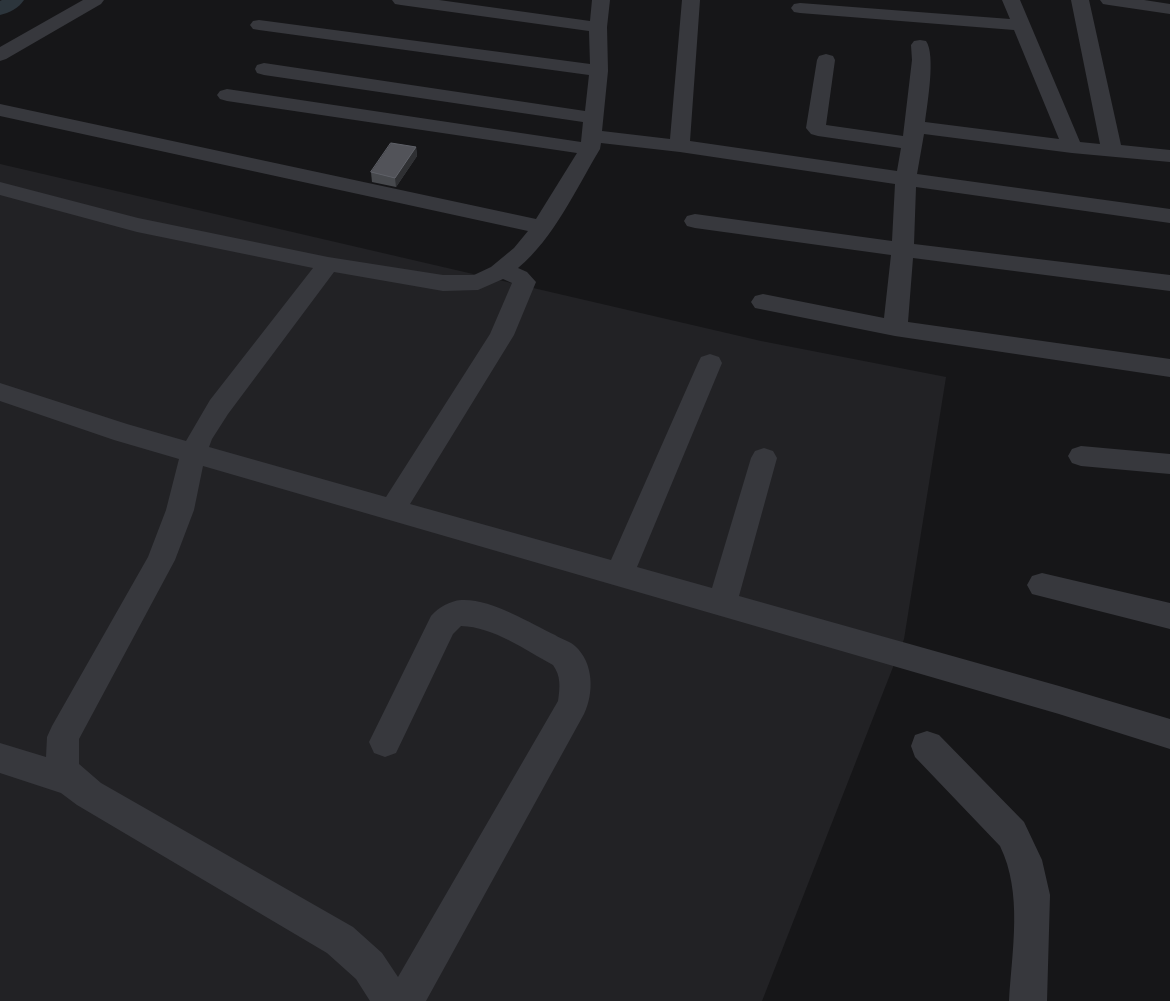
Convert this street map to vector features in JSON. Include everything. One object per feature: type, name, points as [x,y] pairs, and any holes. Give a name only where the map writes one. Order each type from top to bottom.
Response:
[{"type":"street","points":[[0,55],[95,0]]},
{"type":"street","points":[[401,0],[598,27]]},
{"type":"street","points":[[0,188],[137,225],[328,264],[443,283],[478,282],[502,270],[522,253],[542,227],[592,135],[599,71],[598,27],[601,0]]},
{"type":"street","points":[[680,146],[691,0]]},
{"type":"street","points":[[1011,0],[1072,147]]},
{"type":"street","points":[[1080,0],[1112,151]]},
{"type":"street","points":[[1109,0],[1170,9]]},
{"type":"street","points":[[800,8],[1021,25]]},
{"type":"street","points":[[259,24],[599,71]]},
{"type":"street","points":[[895,328],[903,250],[906,179],[914,135],[921,60],[920,45]]},
{"type":"street","points":[[826,60],[816,128],[818,130],[914,135],[1170,156]]},
{"type":"street","points":[[264,69],[592,135]]},
{"type":"street","points":[[227,95],[680,146],[1170,216]]},
{"type":"street","points":[[0,110],[542,227]]},
{"type":"street","points":[[695,221],[903,250],[1170,283]]},
{"type":"street","points":[[67,779],[61,760],[63,738],[161,560],[180,510],[194,453],[200,438],[219,407],[328,264]]},
{"type":"street","points":[[392,510],[502,335],[524,282],[519,276],[502,270]]},
{"type":"street","points":[[764,302],[895,328],[1170,368]]},
{"type":"street","points":[[619,575],[710,363]]},
{"type":"street","points":[[0,392],[123,433],[1059,700],[1170,734]]},
{"type":"street","points":[[1081,456],[1170,464]]},
{"type":"street","points":[[722,604],[764,458]]},
{"type":"street","points":[[1042,586],[1170,616]]},
{"type":"street","points":[[385,742],[442,626],[449,617],[461,612],[479,613],[564,656],[574,667],[577,685],[573,704],[405,1001]]},
{"type":"street","points":[[927,746],[1012,834],[1025,860],[1032,895],[1028,1001]]},
{"type":"street","points":[[0,758],[67,779],[89,794],[340,940],[359,954],[381,980],[388,1001]]},
{"type":"shaded area","points":[[0,164],[761,341],[946,377],[904,639],[762,1001],[0,1001]]},
{"type":"building","points":[[391,143],[416,147],[395,178],[371,172]]},
{"type":"waterway","points":[[0,9],[15,0]]}]
